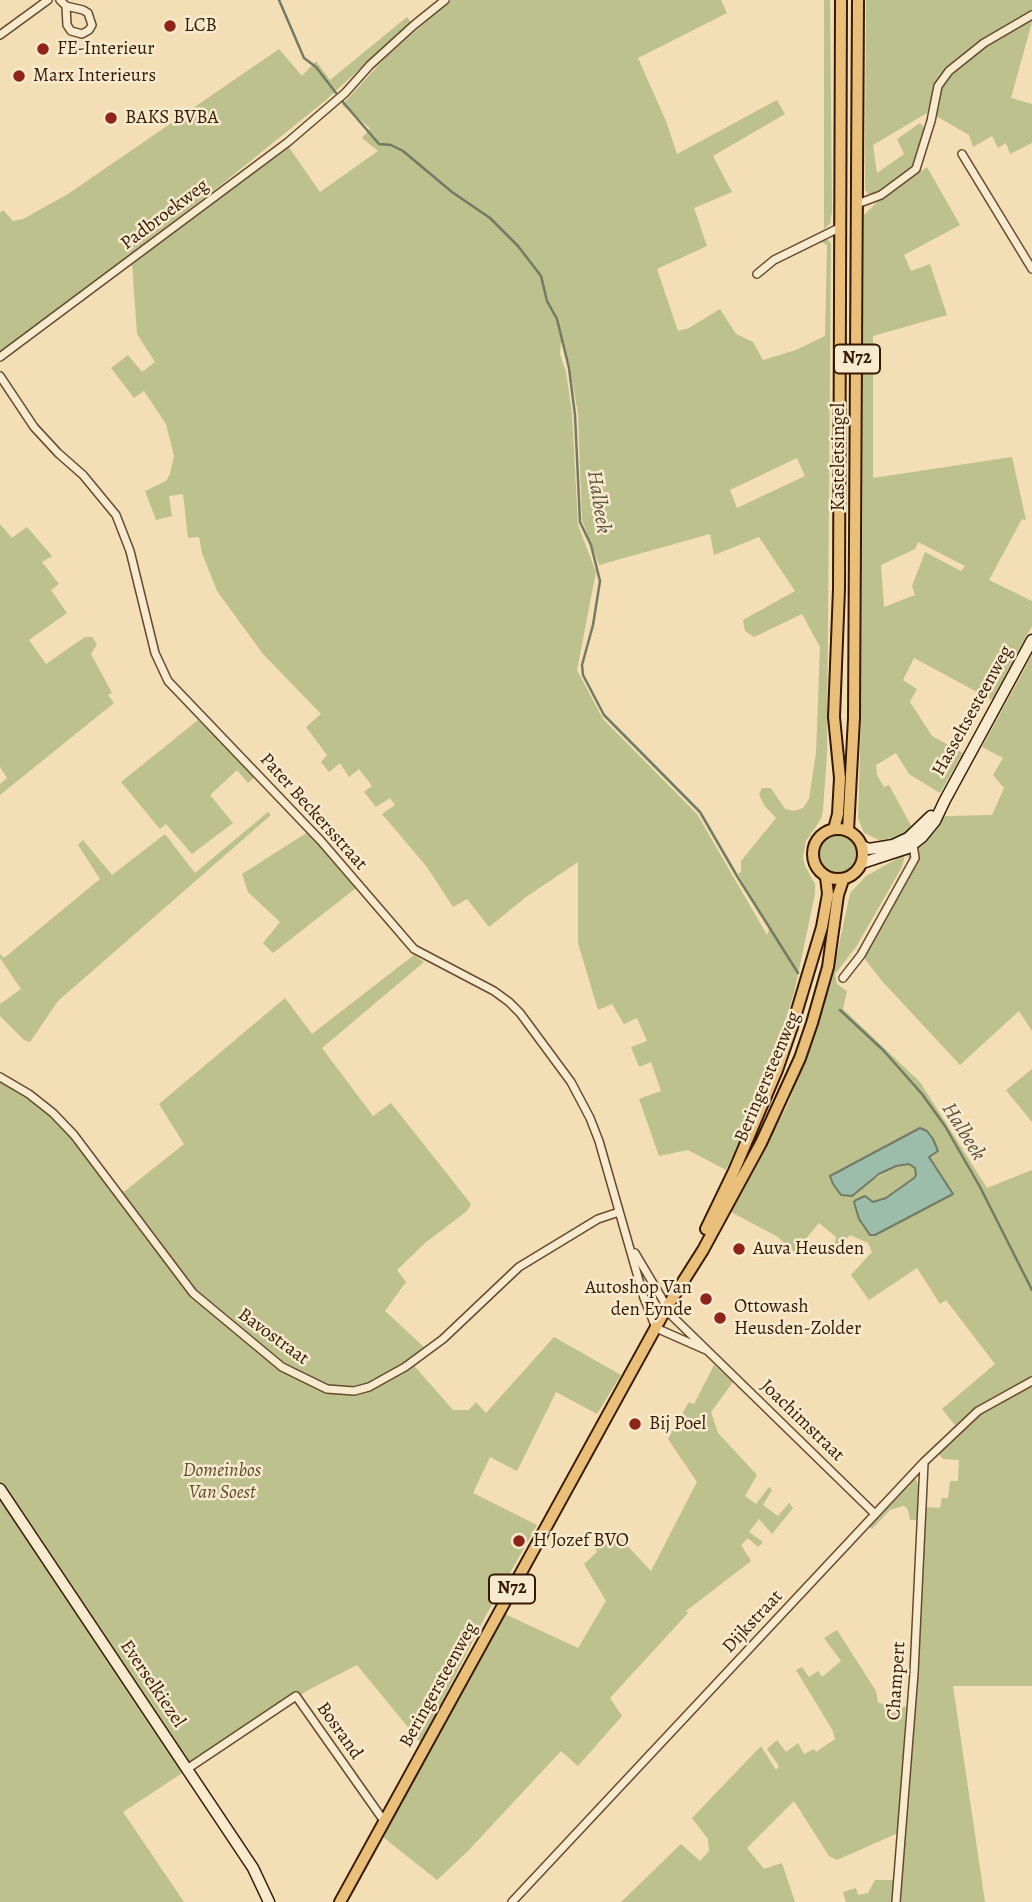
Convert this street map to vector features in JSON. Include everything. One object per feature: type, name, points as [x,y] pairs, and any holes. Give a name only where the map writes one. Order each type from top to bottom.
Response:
[{"type":"main road","name":"Kasteletsingel","points":[[834,829],[838,814],[840,778],[834,717],[839,589],[841,0]]},
{"type":"main road","name":"Kasteletsingel","points":[[848,831],[854,718],[858,0]]},
{"type":"main road","points":[[834,829],[848,831],[859,840],[862,846],[862,863]]},
{"type":"main road","name":"N72","points":[[827,928],[827,877],[815,866],[813,850],[820,836],[834,829]]},
{"type":"main road","name":"Hasseltsesteenweg","points":[[844,880],[858,871],[862,863]]},
{"type":"main road","points":[[827,877],[844,880]]},
{"type":"main road","name":"N72","points":[[827,928],[839,887],[844,880]]},
{"type":"main road","name":"Beringersteenweg","points":[[691,1265],[777,1070],[827,928]]},
{"type":"main road","name":"Beringersteenweg","points":[[340,1902],[667,1307],[691,1265],[703,1250],[761,1143],[800,1058],[824,984],[827,928]]},
{"type":"street","points":[[0,35],[48,0]]},
{"type":"street","name":"Padbroekweg","points":[[0,357],[288,142],[345,93],[370,65],[445,0]]},
{"type":"street","points":[[63,3],[88,13],[92,24],[89,30],[76,34],[71,30],[67,25],[63,3]]},
{"type":"street","points":[[857,204],[881,195],[916,169],[931,121],[938,86],[949,71],[984,43],[1032,15]]},
{"type":"street","points":[[962,154],[1032,269]]},
{"type":"street","points":[[757,274],[774,260],[841,227]]},
{"type":"street","name":"Pater Beckersstraat","points":[[0,376],[34,427],[83,475],[116,515],[130,551],[155,653],[168,681],[321,841],[414,949],[494,991],[520,1013],[571,1082],[590,1118],[644,1298],[656,1328]]},
{"type":"street","name":"Hasseltsesteenweg","points":[[862,863],[872,858],[889,856],[913,844],[935,821],[1032,640]]},
{"type":"street","name":"Hasseltsesteenweg","points":[[862,846],[879,848],[908,838],[919,830],[945,800]]},
{"type":"street","name":"Hasseltsesteenweg","points":[[843,978],[862,955],[915,858],[913,844]]},
{"type":"street","name":"Bavostraat","points":[[0,1077],[29,1094],[53,1113],[74,1135],[193,1293],[282,1367],[327,1389],[354,1391],[369,1387],[405,1367],[443,1339],[519,1267],[598,1219],[619,1212]]},
{"type":"street","name":"Pater Beckersstraat","points":[[628,1241],[667,1307]]},
{"type":"street","name":"Joachimstraat","points":[[667,1307],[673,1317],[706,1350],[875,1514]]},
{"type":"street","name":"Joachimstraat","points":[[656,1328],[706,1350]]},
{"type":"street","name":"Dijkstraat","points":[[512,1902],[924,1462],[978,1411],[1032,1381]]},
{"type":"street","name":"Champert","points":[[896,1902],[914,1673],[924,1462]]},
{"type":"street","name":"Everselkiezel","points":[[0,1489],[253,1868],[269,1902]]},
{"type":"street","name":"Bosrand","points":[[187,1769],[296,1696],[384,1821]]},
{"type":"green space","points":[[451,0],[721,0],[727,13],[638,58],[666,121],[677,154],[777,100],[785,114],[713,156],[732,192],[694,208],[707,246],[657,269],[678,331],[689,328],[720,309],[736,334],[753,342],[763,360],[796,350],[825,336],[827,245],[821,242],[814,245],[813,242],[825,237],[831,243],[827,754],[821,819],[806,841],[803,857],[815,884],[815,894],[794,993],[768,1076],[726,1170],[688,1150],[659,1156],[639,1099],[661,1091],[651,1062],[639,1067],[631,1047],[647,1041],[637,1018],[624,1024],[612,1004],[598,1010],[578,943],[578,862],[526,897],[489,927],[467,899],[453,907],[427,867],[382,814],[395,805],[390,798],[376,807],[364,792],[372,786],[359,769],[349,777],[340,763],[329,772],[321,762],[327,755],[306,727],[321,714],[263,654],[217,591],[202,553],[199,537],[188,538],[183,494],[169,496],[172,516],[156,520],[145,491],[166,481],[174,456],[166,424],[144,391],[134,398],[111,368],[128,355],[142,372],[155,362],[137,334],[132,263],[288,146],[320,192],[378,151],[362,138],[370,128],[342,105],[384,59]],"holes":[[[561,342],[569,363],[578,413],[582,520],[599,565],[710,534],[714,555],[759,537],[795,591],[743,620],[745,631],[754,637],[802,614],[820,647],[816,753],[809,799],[803,808],[794,811],[785,809],[771,788],[762,788],[759,794],[764,805],[776,818],[741,861],[741,872],[738,874],[770,928],[767,935],[697,814],[603,719],[577,670],[596,572],[578,525],[572,413],[566,372],[560,354]],[[797,458],[805,476],[737,508],[730,490]]]},
{"type":"green space","points":[[824,0],[830,0],[832,211],[830,224],[824,229]]},
{"type":"green space","points":[[866,0],[1032,0],[1032,22],[1011,98],[1032,104],[1032,143],[1010,154],[1006,143],[998,148],[992,136],[973,147],[969,135],[936,116],[923,160],[879,192],[868,194],[865,190]],"holes":[[[930,104],[936,105],[925,128],[920,123],[897,139],[904,154],[877,173],[873,145],[927,113]]]},
{"type":"green space","points":[[407,17],[411,22],[326,100],[222,184],[0,353],[0,213],[3,210],[13,221],[23,219],[68,194],[279,49],[302,76],[316,61],[330,80]]},
{"type":"green space","points":[[927,167],[960,225],[904,255],[911,271],[930,264],[947,315],[873,336],[873,478],[1012,457],[1026,520],[1022,519],[989,580],[1032,601],[1032,626],[992,700],[914,658],[903,680],[917,689],[910,702],[932,736],[963,753],[940,793],[909,774],[896,753],[876,765],[877,775],[884,787],[889,785],[913,829],[899,837],[879,840],[864,833],[858,818],[864,215],[879,200]],"holes":[[[918,542],[965,566],[961,571],[925,552],[912,586],[915,595],[884,607],[881,565],[915,549]]]},
{"type":"green space","points":[[0,524],[12,538],[27,527],[52,556],[42,562],[59,584],[51,590],[67,613],[29,640],[46,664],[85,637],[92,637],[97,644],[91,654],[112,693],[108,695],[114,703],[0,795],[0,784],[7,778],[0,767]]},
{"type":"green space","points":[[1032,655],[1032,1031],[1019,1011],[960,1065],[864,958],[912,859],[905,855],[902,867],[856,947],[835,974],[837,984],[847,991],[843,1009],[920,1082],[987,1188],[1032,1170],[1032,1686],[953,1686],[985,1902],[900,1902],[926,1507],[940,1508],[942,1498],[948,1498],[950,1481],[958,1481],[959,1460],[943,1459],[937,1452],[970,1424],[964,1418],[955,1425],[942,1409],[995,1364],[946,1300],[940,1304],[917,1268],[869,1300],[851,1275],[872,1252],[868,1243],[850,1235],[834,1251],[836,1237],[819,1223],[794,1253],[778,1237],[731,1212],[787,1106],[807,1056],[831,983],[850,893],[866,876],[916,848],[928,838],[945,816],[992,815],[1004,788],[993,775],[1003,758],[982,747]],"holes":[[[937,1152],[929,1157],[952,1194],[870,1235],[859,1219],[857,1209],[867,1197],[873,1202],[886,1198],[914,1178],[915,1168],[909,1164],[896,1166],[866,1184],[830,1176],[866,1156]]]},
{"type":"green space","points":[[198,720],[255,777],[248,783],[237,770],[210,795],[233,823],[192,854],[166,824],[160,829],[121,782]]},
{"type":"green space","points":[[268,812],[271,815],[58,1001],[30,1042],[24,1040],[0,1016],[0,1004],[21,989],[0,954],[4,958],[100,879],[78,845],[83,840],[112,875],[165,834],[195,873]]},
{"type":"green space","points":[[308,832],[356,888],[273,953],[263,943],[280,922],[248,892],[242,874]]},
{"type":"green space","points":[[838,835],[851,841],[857,854],[851,867],[838,873],[825,867],[819,854],[825,841]]},
{"type":"green space","name":"Domeinbos Van Soest","points":[[414,955],[424,962],[322,1048],[373,1116],[391,1103],[471,1204],[467,1211],[425,1243],[397,1270],[406,1282],[385,1311],[426,1349],[410,1361],[453,1410],[469,1410],[476,1402],[486,1413],[554,1337],[621,1375],[597,1414],[556,1392],[517,1471],[490,1457],[473,1493],[537,1525],[484,1619],[421,1743],[357,1665],[310,1689],[123,1812],[184,1902],[0,1902],[0,1080],[28,1095],[62,1127],[114,1192],[125,1191],[184,1144],[159,1104],[285,998],[312,1034]]},
{"type":"green space","points":[[1032,1069],[1032,1122],[1006,1090]]},
{"type":"green space","points":[[714,1365],[733,1382],[711,1412],[718,1433],[757,1475],[745,1496],[756,1504],[769,1487],[772,1490],[763,1505],[778,1516],[789,1503],[793,1508],[772,1534],[759,1519],[749,1532],[763,1542],[758,1547],[748,1538],[741,1545],[751,1561],[686,1611],[688,1613],[610,1698],[622,1716],[578,1766],[561,1751],[468,1851],[437,1880],[383,1837],[505,1614],[578,1648],[606,1601],[584,1564],[597,1552],[594,1545],[609,1544],[620,1538],[651,1571],[697,1482],[668,1439],[689,1402],[694,1404]]},
{"type":"green space","points":[[915,1477],[918,1485],[917,1520],[910,1520],[908,1510],[903,1506],[890,1510],[872,1529],[869,1526]]},
{"type":"green space","points":[[837,1630],[876,1691],[878,1703],[906,1707],[898,1833],[837,1860],[829,1856],[794,1801],[747,1848],[764,1869],[782,1863],[795,1902],[621,1902],[681,1844],[700,1861],[709,1851],[708,1839],[692,1818],[761,1746],[776,1770],[779,1766],[767,1749],[777,1740],[786,1752],[798,1743],[804,1754],[814,1749],[816,1752],[835,1739],[833,1731],[796,1670],[802,1667],[809,1677],[818,1671],[822,1677],[841,1661],[824,1638]]},
{"type":"green space","points":[[875,1880],[894,1880],[892,1902],[846,1902],[843,1892],[856,1888],[858,1895],[868,1893]]},
{"type":"shaded area","points":[[920,1128],[927,1131],[933,1139],[938,1151],[929,1157],[953,1194],[875,1235],[870,1235],[859,1219],[854,1202],[865,1196],[873,1202],[886,1198],[914,1178],[915,1168],[909,1164],[896,1166],[879,1174],[852,1196],[841,1195],[830,1176]]},
{"type":"waterway","name":"Halbeek","points":[[279,0],[304,58],[316,67],[336,93]]},
{"type":"waterway","name":"Halbeek","points":[[342,101],[379,144],[391,145],[403,151],[452,192],[490,218],[518,246],[541,276],[547,301],[557,319],[569,368],[575,415],[580,522],[591,545],[600,581],[593,625],[582,665],[583,675],[604,715],[700,812],[798,973]]},
{"type":"waterway","name":"Halbeek","points":[[840,1010],[883,1050],[922,1094],[945,1126],[980,1187],[1032,1290]]},
{"type":"place","name":"LCB","points":[[170,26]]},
{"type":"place","name":"FE-Interieur","points":[[43,49]]},
{"type":"place","name":"Marx Interieurs","points":[[19,76]]},
{"type":"place","name":"BAKS BVBA","points":[[111,118]]},
{"type":"place","name":"Auva Heusden","points":[[739,1249]]},
{"type":"place","name":"Autoshop Van den Eynde","points":[[706,1299]]},
{"type":"place","name":"Ottowash Heusden-Zolder","points":[[720,1318]]},
{"type":"place","name":"Bij Poel","points":[[635,1424]]},
{"type":"place","name":"H Jozef BVO","points":[[519,1541]]}]
